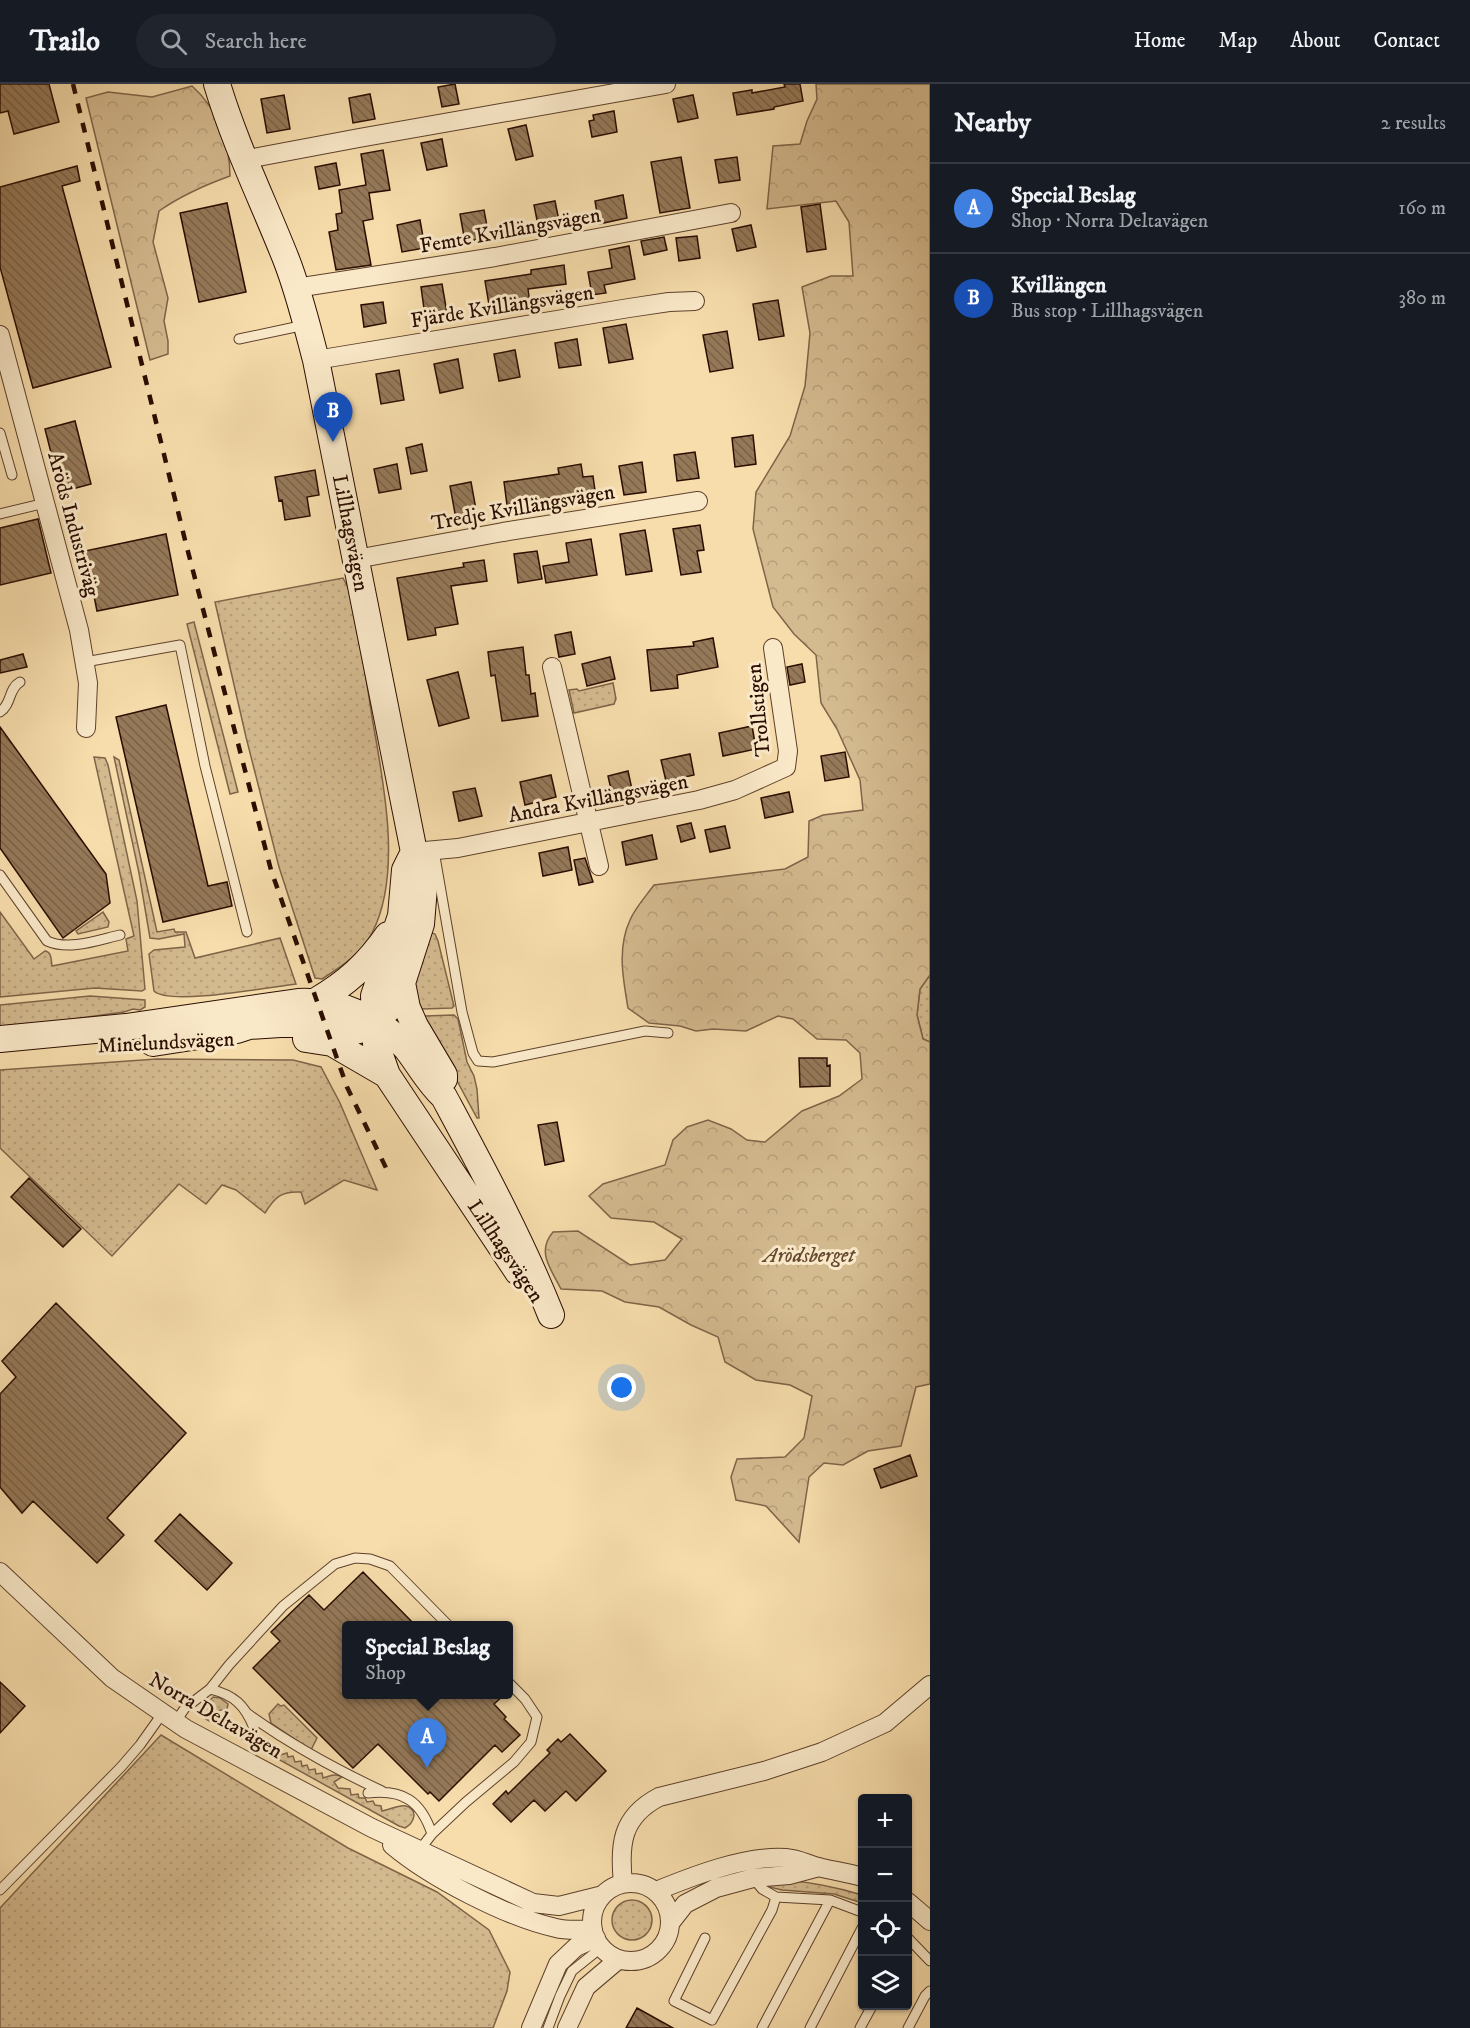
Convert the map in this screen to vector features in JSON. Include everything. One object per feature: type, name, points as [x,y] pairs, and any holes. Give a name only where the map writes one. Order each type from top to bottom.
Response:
[{"type":"street","points":[[244,162],[258,157],[359,138],[666,84]]},
{"type":"street","name":"Lillhagsvägen","points":[[222,85],[244,162],[296,288],[307,324],[356,559],[424,851],[421,924],[393,1004],[374,1022]]},
{"type":"street","name":"Femte Kvillängsvägen","points":[[296,288],[495,257],[731,213]]},
{"type":"street","name":"Fjärde Kvillängsvägen","points":[[316,360],[639,306],[695,301]]},
{"type":"street","name":"Aröds Industriväg","points":[[0,335],[79,630],[88,682],[86,728]]},
{"type":"street","name":"Tredje Kvillängsvägen","points":[[356,559],[503,532],[698,501]]},
{"type":"street","name":"Trollstigen","points":[[773,648],[788,751],[786,767]]},
{"type":"street","points":[[552,667],[599,866]]},
{"type":"street","name":"Andra Kvillängsvägen","points":[[424,851],[458,848],[726,793],[786,767]]},
{"type":"street","name":"Lillhagsvägen","points":[[316,1001],[346,1009],[374,1022],[393,1035],[406,1048],[429,1083],[444,1097],[528,1260],[551,1315],[527,1287],[387,1074],[376,1044],[374,1022],[374,996],[401,916],[405,870],[424,851]]},
{"type":"street","name":"Lillhagsvägen","points":[[316,1001],[334,991],[360,971],[376,953],[401,916]]},
{"type":"street","name":"Lillhagsvägen","points":[[402,983],[407,1008],[415,1026],[444,1075],[444,1097]]},
{"type":"street","name":"Minelundsvägen","points":[[0,1039],[126,1027],[261,1006],[316,1001]]},
{"type":"street","points":[[153,1043],[237,1030],[249,1026],[306,1024],[359,1030],[374,1022]]},
{"type":"street","name":"Minelundsvägen","points":[[0,1053],[82,1046],[281,1038],[332,1043]]},
{"type":"street","name":"Lillhagsvägen","points":[[332,1043],[387,1074]]},
{"type":"street","name":"Norra Deltavägen","points":[[0,1572],[112,1678],[186,1729],[372,1828],[482,1900],[557,1929],[597,1938]]},
{"type":"street","points":[[623,1883],[621,1856],[624,1835],[637,1814],[647,1804],[659,1797],[764,1771],[822,1752],[885,1722],[930,1685]]},
{"type":"street","name":"Norra Deltavägen","points":[[415,1856],[533,1903],[559,1906],[603,1895]]},
{"type":"street","points":[[656,1892],[753,1860],[783,1858],[802,1860],[819,1867],[858,1876]]},
{"type":"street","points":[[671,1922],[667,1905],[656,1892],[645,1885],[623,1883],[612,1888],[603,1895],[594,1911],[597,1938],[619,1959],[635,1961],[654,1953],[667,1937],[671,1922],[685,1905],[716,1888],[753,1878],[789,1875],[819,1867]]},
{"type":"street","points":[[912,1905],[930,1921]]},
{"type":"street","points":[[531,2028],[558,1964],[576,1947],[597,1938]]},
{"type":"street","points":[[567,2028],[586,1987],[619,1959]]},
{"type":"lane","points":[[239,339],[307,324]]},
{"type":"lane","points":[[0,433],[12,475]]},
{"type":"lane","points":[[0,514],[45,503]]},
{"type":"lane","points":[[85,662],[180,645],[205,766],[247,932]]},
{"type":"lane","points":[[0,712],[7,707],[12,690],[20,682]]},
{"type":"lane","points":[[424,851],[462,1012],[473,1053],[478,1061],[493,1062],[645,1031],[668,1034]]},
{"type":"lane","points":[[0,875],[47,941],[55,945],[66,946],[120,935]]},
{"type":"lane","points":[[0,1890],[140,1745],[169,1717],[210,1689],[283,1606],[335,1564],[355,1558],[370,1559],[390,1566],[444,1621]]},
{"type":"lane","points":[[415,1856],[432,1834],[514,1762],[531,1742],[537,1717],[525,1699],[513,1687]]},
{"type":"lane","points":[[210,1689],[226,1693],[248,1714],[315,1758],[382,1791]]},
{"type":"lane","points":[[248,1714],[254,1728]]},
{"type":"lane","points":[[368,1793],[382,1791],[398,1793],[414,1802],[424,1814],[432,1834]]},
{"type":"lane","points":[[753,1878],[762,1889],[776,1897],[830,1900],[858,1910]]},
{"type":"lane","points":[[705,1938],[674,2001],[712,2020],[772,1910],[776,1897]]},
{"type":"lane","points":[[762,2028],[830,1900]]},
{"type":"lane","points":[[810,2028],[858,1936]]},
{"type":"lane","points":[[548,2028],[572,1971],[597,1938]]},
{"type":"lane","points":[[912,1942],[930,1961]]},
{"type":"lane","points":[[909,2028],[925,1996],[930,1991]]},
{"type":"lane","points":[[860,2028],[870,2010]]},
{"type":"green space","name":"Arödsberget","points":[[816,84],[930,84],[930,975],[920,989],[917,1015],[923,1039],[930,1042],[930,1384],[916,1387],[901,1446],[868,1451],[843,1465],[824,1463],[809,1477],[799,1542],[766,1506],[736,1500],[731,1477],[737,1459],[785,1457],[804,1438],[812,1396],[790,1385],[756,1380],[725,1362],[718,1337],[659,1307],[625,1302],[602,1291],[561,1289],[545,1254],[548,1239],[553,1232],[578,1231],[630,1265],[665,1260],[682,1239],[654,1222],[611,1218],[589,1196],[603,1184],[665,1165],[673,1140],[687,1127],[708,1120],[731,1129],[747,1140],[765,1142],[802,1111],[839,1096],[862,1079],[860,1053],[846,1040],[817,1039],[793,1019],[778,1016],[746,1031],[713,1029],[696,1031],[680,1026],[649,1023],[628,1008],[622,964],[624,941],[630,920],[654,885],[785,869],[808,857],[809,821],[823,815],[863,810],[860,780],[837,729],[821,703],[816,655],[794,634],[773,607],[753,529],[756,492],[790,436],[805,386],[810,333],[802,287],[831,276],[853,276],[849,222],[836,201],[767,209],[773,146],[800,144],[817,99]]},
{"type":"green space","points":[[192,86],[215,115],[220,126],[228,151],[230,176],[194,191],[159,211],[153,242],[168,298],[164,321],[168,354],[150,360],[86,98],[108,92],[152,97]]},
{"type":"green space","points":[[343,578],[352,595],[381,769],[389,855],[387,883],[372,933],[356,954],[322,979],[315,978],[279,867],[215,602]]},
{"type":"green space","points":[[194,622],[238,792],[230,794],[187,624]]},
{"type":"green space","points":[[613,683],[616,699],[614,704],[574,713],[569,690],[579,691]]},
{"type":"green space","points":[[94,757],[105,758],[108,765],[137,901],[145,989],[142,991],[95,988],[0,997],[0,912],[34,959],[45,951],[51,957],[52,966],[128,951],[126,939],[134,936]]},
{"type":"green space","points":[[114,757],[119,760],[157,932],[174,929],[175,932],[186,932],[195,958],[280,938],[296,984],[179,997],[154,991],[149,954],[154,950],[185,947],[184,934],[159,939],[150,938],[139,873]]},
{"type":"green space","points":[[103,912],[109,922],[108,927],[78,934],[76,931]]},
{"type":"green space","points":[[429,932],[435,934],[438,941],[454,1006],[452,1008],[422,1009],[417,1001],[414,991],[415,971]]},
{"type":"green space","points":[[930,975],[930,1042],[923,1039],[917,1015],[920,989]]},
{"type":"green space","points":[[90,996],[145,1000],[145,1007],[140,1010],[133,1009],[0,1029],[0,1005]]},
{"type":"green space","points":[[454,1015],[458,1019],[467,1062],[474,1076],[479,1118],[426,1023],[425,1016]]},
{"type":"green space","points":[[157,1059],[293,1060],[321,1067],[340,1103],[377,1190],[344,1180],[305,1204],[301,1192],[283,1194],[265,1213],[236,1190],[222,1185],[206,1204],[179,1184],[112,1256],[0,1148],[0,1070]]},
{"type":"green space","points":[[213,1697],[220,1698],[228,1704],[227,1709],[216,1711],[218,1720],[228,1719],[230,1728],[241,1727],[244,1736],[254,1735],[257,1744],[268,1742],[271,1751],[278,1749],[280,1755],[287,1753],[288,1757],[293,1756],[295,1762],[301,1761],[302,1766],[307,1765],[309,1770],[315,1769],[316,1774],[322,1773],[323,1778],[335,1775],[342,1777],[334,1782],[338,1788],[350,1789],[351,1795],[358,1794],[359,1798],[365,1798],[367,1802],[373,1801],[375,1805],[381,1806],[382,1811],[400,1806],[410,1808],[414,1813],[411,1823],[405,1828],[399,1826],[204,1718],[205,1706]]},
{"type":"green space","points":[[278,1704],[284,1705],[317,1738],[311,1750],[271,1723],[269,1714]]},
{"type":"green space","points":[[161,1735],[348,1848],[437,1892],[489,1930],[510,1972],[507,1991],[493,2028],[0,2028],[0,1908]]},
{"type":"green space","points":[[784,1880],[823,1885],[858,1894],[858,1902],[834,1894],[782,1890],[769,1887],[769,1882]]},
{"type":"green space","points":[[632,1900],[640,1901],[646,1906],[651,1912],[651,1928],[646,1934],[640,1939],[632,1940],[624,1939],[618,1934],[613,1928],[612,1920],[613,1912],[618,1906],[624,1901]]},
{"type":"building","points":[[0,84],[49,84],[59,122],[14,134],[8,111],[0,113]]},
{"type":"building","points":[[455,84],[459,104],[442,107],[438,87]]},
{"type":"building","points":[[784,84],[800,84],[803,101],[774,107],[774,109],[737,115],[733,93],[752,90],[752,93],[785,87]]},
{"type":"building","points":[[370,94],[375,119],[353,123],[349,98]]},
{"type":"building","points":[[284,95],[290,129],[267,133],[261,99]]},
{"type":"building","points":[[693,95],[698,118],[678,122],[673,99]]},
{"type":"building","points":[[614,111],[617,132],[592,137],[589,121],[594,120],[593,115]]},
{"type":"building","points":[[526,125],[533,156],[516,160],[508,129]]},
{"type":"building","points":[[442,139],[447,166],[427,170],[421,143]]},
{"type":"building","points":[[383,150],[390,190],[369,193],[373,219],[363,221],[371,265],[336,270],[329,232],[338,230],[336,214],[342,213],[339,190],[366,185],[361,154]]},
{"type":"building","points":[[681,157],[690,208],[660,213],[651,162]]},
{"type":"building","points":[[737,157],[740,180],[719,183],[715,160]]},
{"type":"building","points":[[336,163],[340,185],[319,189],[315,167]]},
{"type":"building","points":[[77,166],[80,181],[62,186],[111,367],[33,388],[0,267],[0,187]]},
{"type":"building","points":[[623,195],[627,218],[599,224],[595,201]]},
{"type":"building","points":[[555,201],[560,226],[539,230],[534,205]]},
{"type":"building","points":[[227,203],[246,292],[199,302],[180,213]]},
{"type":"building","points":[[820,204],[826,249],[807,252],[801,207]]},
{"type":"building","points":[[484,210],[489,237],[465,242],[460,214]]},
{"type":"building","points":[[420,220],[425,248],[402,252],[397,225]]},
{"type":"building","points":[[751,225],[756,247],[737,251],[732,229]]},
{"type":"building","points":[[697,236],[700,258],[679,261],[676,238]]},
{"type":"building","points":[[664,237],[667,250],[644,255],[641,241]]},
{"type":"building","points":[[629,246],[635,279],[604,285],[606,293],[592,295],[588,272],[612,268],[609,250]]},
{"type":"building","points":[[564,265],[566,284],[528,289],[530,304],[513,306],[512,301],[489,305],[485,281],[531,274],[531,270]]},
{"type":"building","points":[[442,284],[447,313],[425,316],[421,287]]},
{"type":"building","points":[[778,300],[784,336],[759,340],[753,304]]},
{"type":"building","points":[[383,302],[386,323],[364,327],[361,305]]},
{"type":"building","points":[[626,324],[633,359],[609,363],[603,328]]},
{"type":"building","points":[[727,331],[733,368],[710,372],[703,335]]},
{"type":"building","points":[[577,339],[581,365],[559,368],[555,343]]},
{"type":"building","points":[[515,350],[520,377],[499,381],[494,354]]},
{"type":"building","points":[[458,359],[463,388],[440,393],[434,364]]},
{"type":"building","points":[[399,370],[404,400],[381,404],[376,374]]},
{"type":"building","points":[[75,421],[91,484],[61,492],[45,429]]},
{"type":"building","points":[[753,435],[756,464],[735,467],[732,438]]},
{"type":"building","points":[[422,444],[427,471],[411,474],[406,448]]},
{"type":"building","points":[[695,452],[699,478],[677,481],[674,455]]},
{"type":"building","points":[[642,462],[646,492],[624,495],[619,466]]},
{"type":"building","points":[[397,464],[401,489],[379,493],[374,469]]},
{"type":"building","points":[[581,464],[583,477],[593,476],[596,498],[574,501],[572,496],[562,496],[507,505],[504,482],[559,474],[558,468]]},
{"type":"building","points":[[315,470],[319,495],[307,497],[310,516],[285,520],[275,477]]},
{"type":"building","points":[[471,482],[477,515],[456,519],[450,486]]},
{"type":"building","points":[[38,519],[51,573],[0,585],[0,528]]},
{"type":"building","points":[[700,525],[704,550],[697,551],[701,572],[681,575],[673,529]]},
{"type":"building","points":[[645,530],[652,571],[626,575],[620,534]]},
{"type":"building","points":[[166,534],[178,595],[97,611],[85,551]]},
{"type":"building","points":[[591,539],[597,575],[546,583],[543,566],[569,562],[566,543]]},
{"type":"building","points":[[537,551],[542,579],[518,583],[514,554]]},
{"type":"building","points":[[484,560],[487,581],[451,586],[458,624],[435,628],[436,635],[408,640],[397,578],[464,567],[463,563]]},
{"type":"building","points":[[571,632],[575,654],[559,657],[555,635]]},
{"type":"building","points":[[713,638],[718,667],[677,675],[678,688],[651,691],[647,650],[694,646],[693,642]]},
{"type":"building","points":[[523,647],[526,675],[529,675],[531,694],[535,693],[538,716],[502,721],[495,675],[491,676],[488,652]]},
{"type":"building","points":[[23,654],[27,667],[0,673],[0,660]]},
{"type":"building","points":[[610,657],[615,679],[587,686],[582,664]]},
{"type":"building","points":[[802,664],[805,682],[790,685],[787,667]]},
{"type":"building","points":[[458,672],[469,718],[439,726],[427,680]]},
{"type":"building","points":[[166,705],[208,886],[227,882],[232,906],[163,922],[116,717]]},
{"type":"building","points":[[752,726],[756,749],[723,756],[719,733]]},
{"type":"building","points":[[0,727],[106,874],[110,903],[63,938],[0,848]]},
{"type":"building","points":[[845,752],[849,777],[825,781],[821,756]]},
{"type":"building","points":[[690,754],[694,775],[666,781],[661,760]]},
{"type":"building","points":[[628,771],[633,794],[613,798],[608,776]]},
{"type":"building","points":[[551,775],[556,797],[525,805],[520,782]]},
{"type":"building","points":[[475,788],[482,816],[459,821],[453,792]]},
{"type":"building","points":[[789,792],[793,812],[765,818],[761,798]]},
{"type":"building","points":[[691,823],[695,838],[681,842],[677,826]]},
{"type":"building","points":[[725,826],[730,848],[710,852],[705,830]]},
{"type":"building","points":[[652,835],[657,859],[626,865],[622,842]]},
{"type":"building","points":[[568,847],[572,870],[543,876],[539,853]]},
{"type":"building","points":[[585,858],[593,882],[579,885],[574,860]]},
{"type":"building","points":[[799,1058],[827,1058],[827,1066],[830,1065],[830,1086],[800,1087]]},
{"type":"building","points":[[557,1122],[564,1161],[545,1165],[538,1125]]},
{"type":"building","points":[[29,1178],[81,1229],[63,1247],[11,1197]]},
{"type":"building","points":[[56,1303],[186,1433],[107,1518],[124,1535],[97,1563],[33,1501],[22,1513],[0,1487],[0,1394],[16,1377],[2,1361]]},
{"type":"building","points":[[910,1455],[917,1476],[881,1488],[874,1469]]},
{"type":"building","points":[[180,1514],[232,1563],[207,1590],[155,1541]]},
{"type":"building","points":[[363,1572],[411,1621],[342,1621],[342,1699],[500,1699],[494,1704],[506,1717],[504,1719],[520,1735],[502,1752],[495,1745],[439,1801],[430,1792],[428,1794],[378,1744],[353,1768],[253,1668],[280,1641],[271,1632],[309,1595],[324,1610]]},
{"type":"building","points":[[0,1682],[25,1706],[0,1733]]},
{"type":"building","points":[[570,1734],[606,1771],[576,1801],[566,1791],[545,1811],[534,1800],[511,1822],[493,1804],[506,1791],[508,1794],[550,1753],[547,1750],[558,1739],[561,1742]]},
{"type":"building","points":[[637,2008],[673,2028],[626,2028]]},
{"type":"railway","points":[[73,84],[186,544],[271,870],[347,1087],[388,1172]]},
{"type":"place","name":"Kvillängen","points":[[333,442]]},
{"type":"place","name":"Special Beslag","points":[[427,1768]]}]
